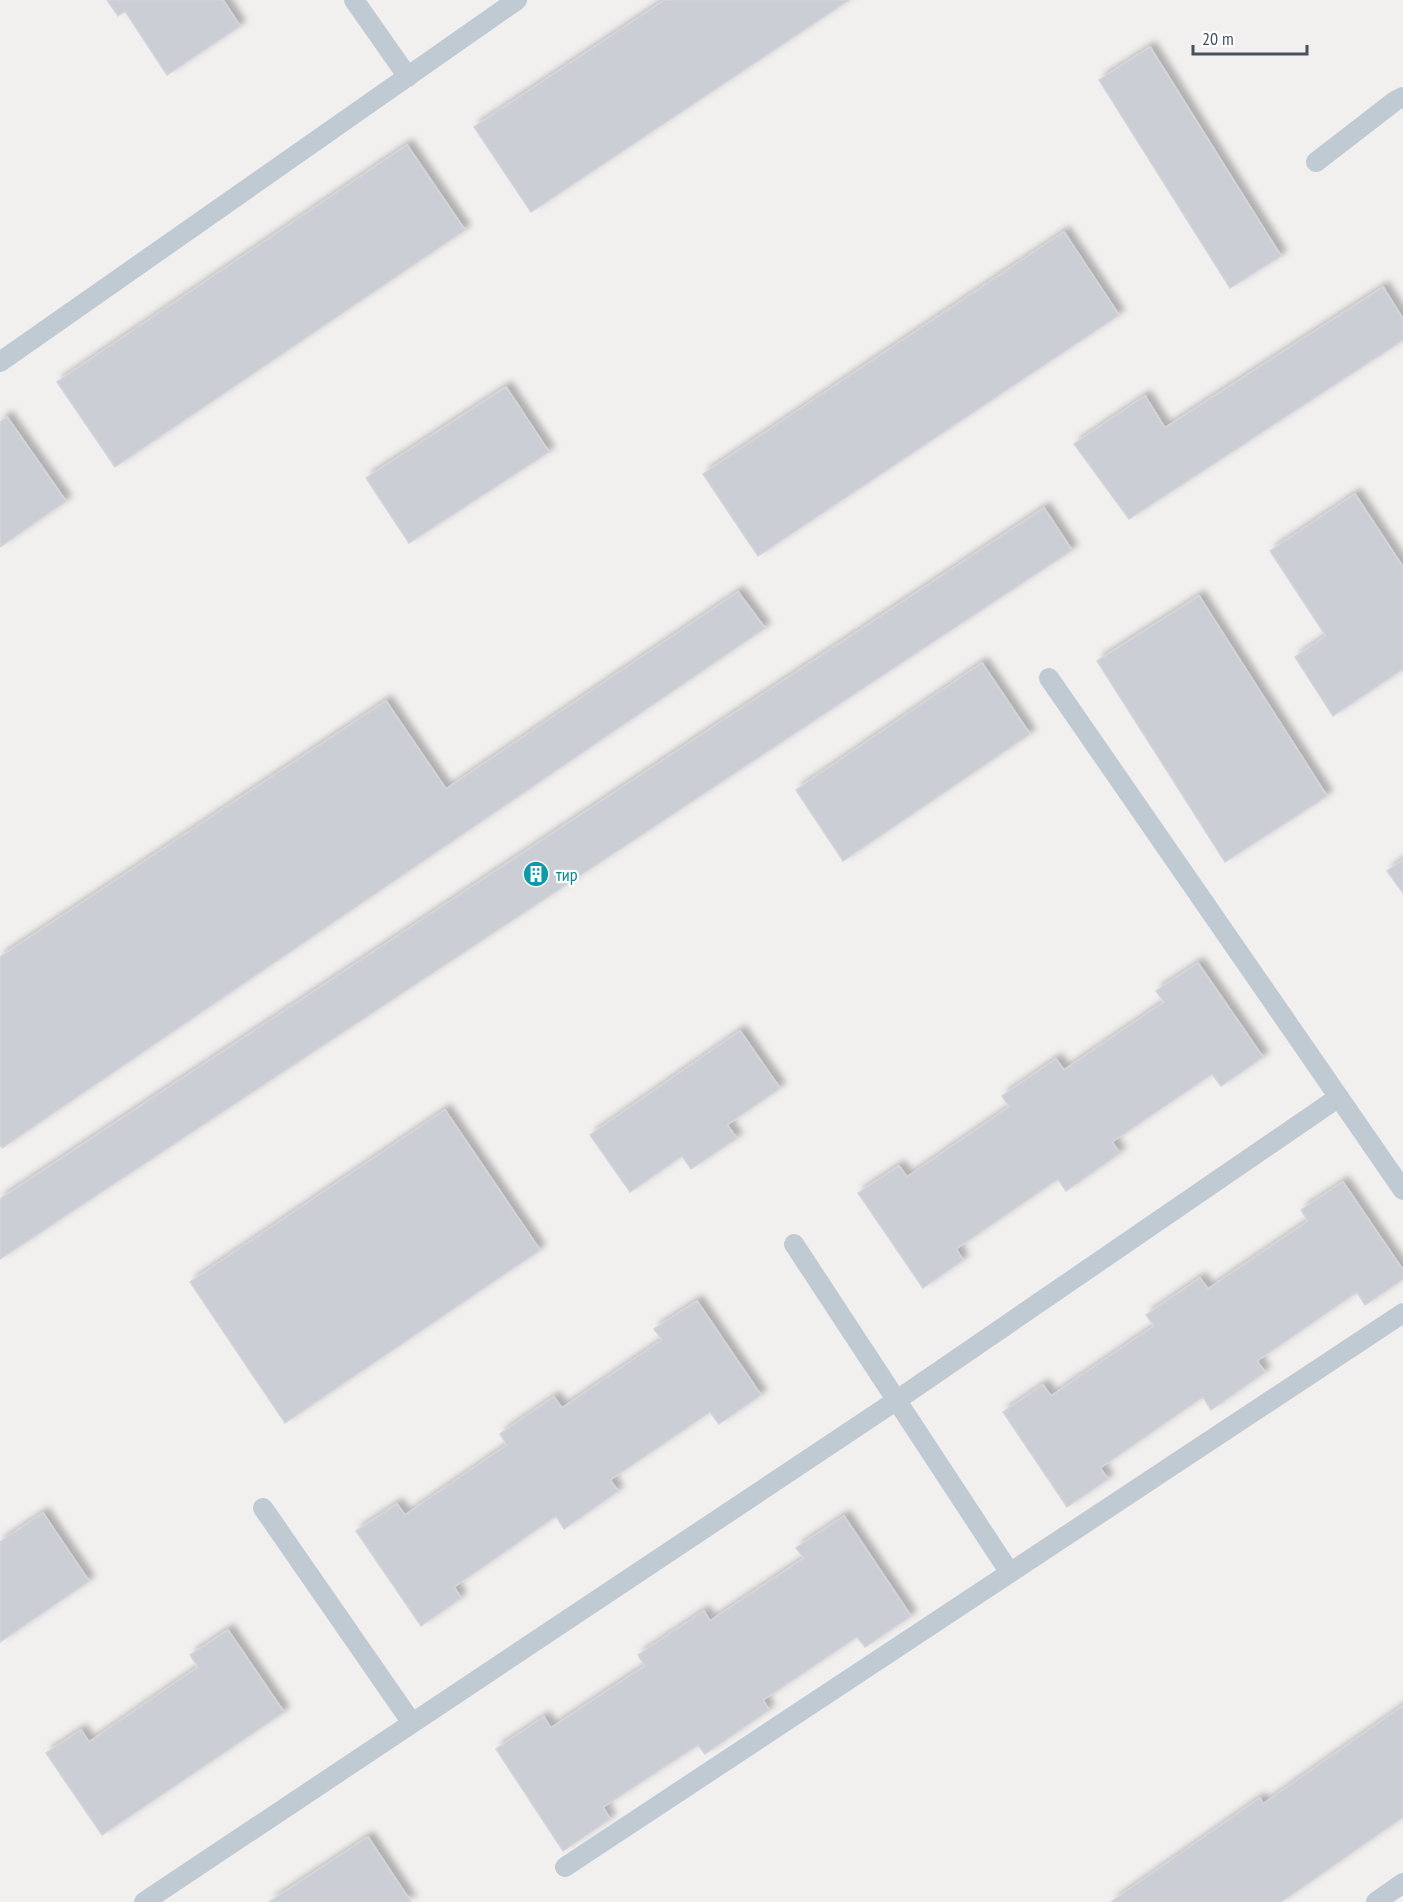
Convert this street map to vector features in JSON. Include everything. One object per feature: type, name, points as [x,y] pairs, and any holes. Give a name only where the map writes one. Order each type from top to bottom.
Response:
[{"type":"lane","points":[[354,0],[408,76]]},
{"type":"lane","points":[[0,362],[517,0]]},
{"type":"lane","points":[[1316,162],[1403,97]]},
{"type":"lane","points":[[1049,678],[1403,1190]]},
{"type":"lane","points":[[144,1902],[897,1400],[1339,1097]]},
{"type":"lane","points":[[795,1244],[1010,1573]]},
{"type":"lane","points":[[565,1867],[1403,1313]]},
{"type":"lane","points":[[263,1508],[412,1723]]},
{"type":"lane","points":[[1376,1902],[1403,1883]]},
{"type":"building","points":[[107,0],[223,0],[240,26],[167,75],[125,11],[118,16]]},
{"type":"building","points":[[665,0],[849,0],[531,212],[474,127]]},
{"type":"building","points":[[1150,47],[1281,256],[1230,288],[1099,80]]},
{"type":"building","points":[[407,145],[465,230],[115,467],[57,382]]},
{"type":"building","points":[[1064,232],[1119,315],[758,556],[703,474]]},
{"type":"building","points":[[1383,287],[1403,319],[1403,340],[1129,519],[1074,444],[1145,396],[1165,428]]},
{"type":"building","points":[[506,387],[549,452],[409,543],[366,478]]},
{"type":"building","points":[[7,417],[66,501],[0,547],[0,422]]},
{"type":"building","points":[[1355,494],[1403,567],[1403,669],[1333,716],[1295,657],[1326,636],[1270,551]]},
{"type":"building","name":"тир","points":[[1044,508],[1072,550],[0,1259],[0,1199]]},
{"type":"building","points":[[738,592],[765,628],[2,1148],[0,1145],[0,957],[386,701],[446,789]]},
{"type":"building","points":[[1199,596],[1327,796],[1225,862],[1097,661]]},
{"type":"building","points":[[982,663],[1030,734],[843,861],[796,790]]},
{"type":"building","points":[[1403,860],[1403,893],[1387,871]]},
{"type":"building","points":[[1198,963],[1263,1057],[1221,1086],[1212,1074],[1112,1142],[1120,1153],[1066,1191],[1058,1179],[956,1249],[963,1260],[923,1288],[858,1193],[899,1166],[907,1177],[1009,1107],[1002,1096],[1056,1059],[1064,1070],[1164,1002],[1156,991]]},
{"type":"building","points":[[740,1031],[780,1088],[727,1125],[737,1138],[691,1169],[682,1156],[630,1192],[590,1135]]},
{"type":"building","points":[[445,1110],[540,1250],[285,1423],[190,1282]]},
{"type":"building","points":[[1343,1182],[1403,1270],[1403,1279],[1365,1305],[1357,1292],[1257,1361],[1265,1372],[1211,1410],[1203,1397],[1100,1468],[1108,1479],[1067,1507],[1003,1412],[1043,1385],[1051,1396],[1154,1326],[1146,1315],[1200,1278],[1208,1289],[1308,1221],[1301,1210]]},
{"type":"building","points":[[697,1301],[761,1395],[719,1424],[710,1412],[610,1480],[618,1491],[564,1529],[556,1516],[454,1587],[461,1598],[421,1626],[356,1531],[397,1504],[405,1515],[507,1445],[500,1434],[554,1397],[562,1408],[662,1340],[654,1329]]},
{"type":"building","points":[[43,1513],[89,1581],[0,1642],[0,1542]]},
{"type":"building","points":[[844,1516],[911,1616],[865,1647],[857,1637],[763,1700],[769,1710],[705,1754],[698,1745],[603,1807],[610,1819],[563,1851],[496,1749],[544,1717],[551,1728],[645,1666],[638,1655],[704,1611],[710,1621],[804,1558],[796,1548]]},
{"type":"building","points":[[228,1630],[284,1712],[102,1835],[46,1753],[81,1730],[89,1742],[198,1667],[190,1655]]},
{"type":"building","points":[[1403,1706],[1403,1817],[1281,1902],[1111,1902],[1260,1798],[1263,1804]]},
{"type":"building","points":[[368,1837],[411,1902],[269,1902]]},
{"type":"place","name":"тир","points":[[536,874]]}]
